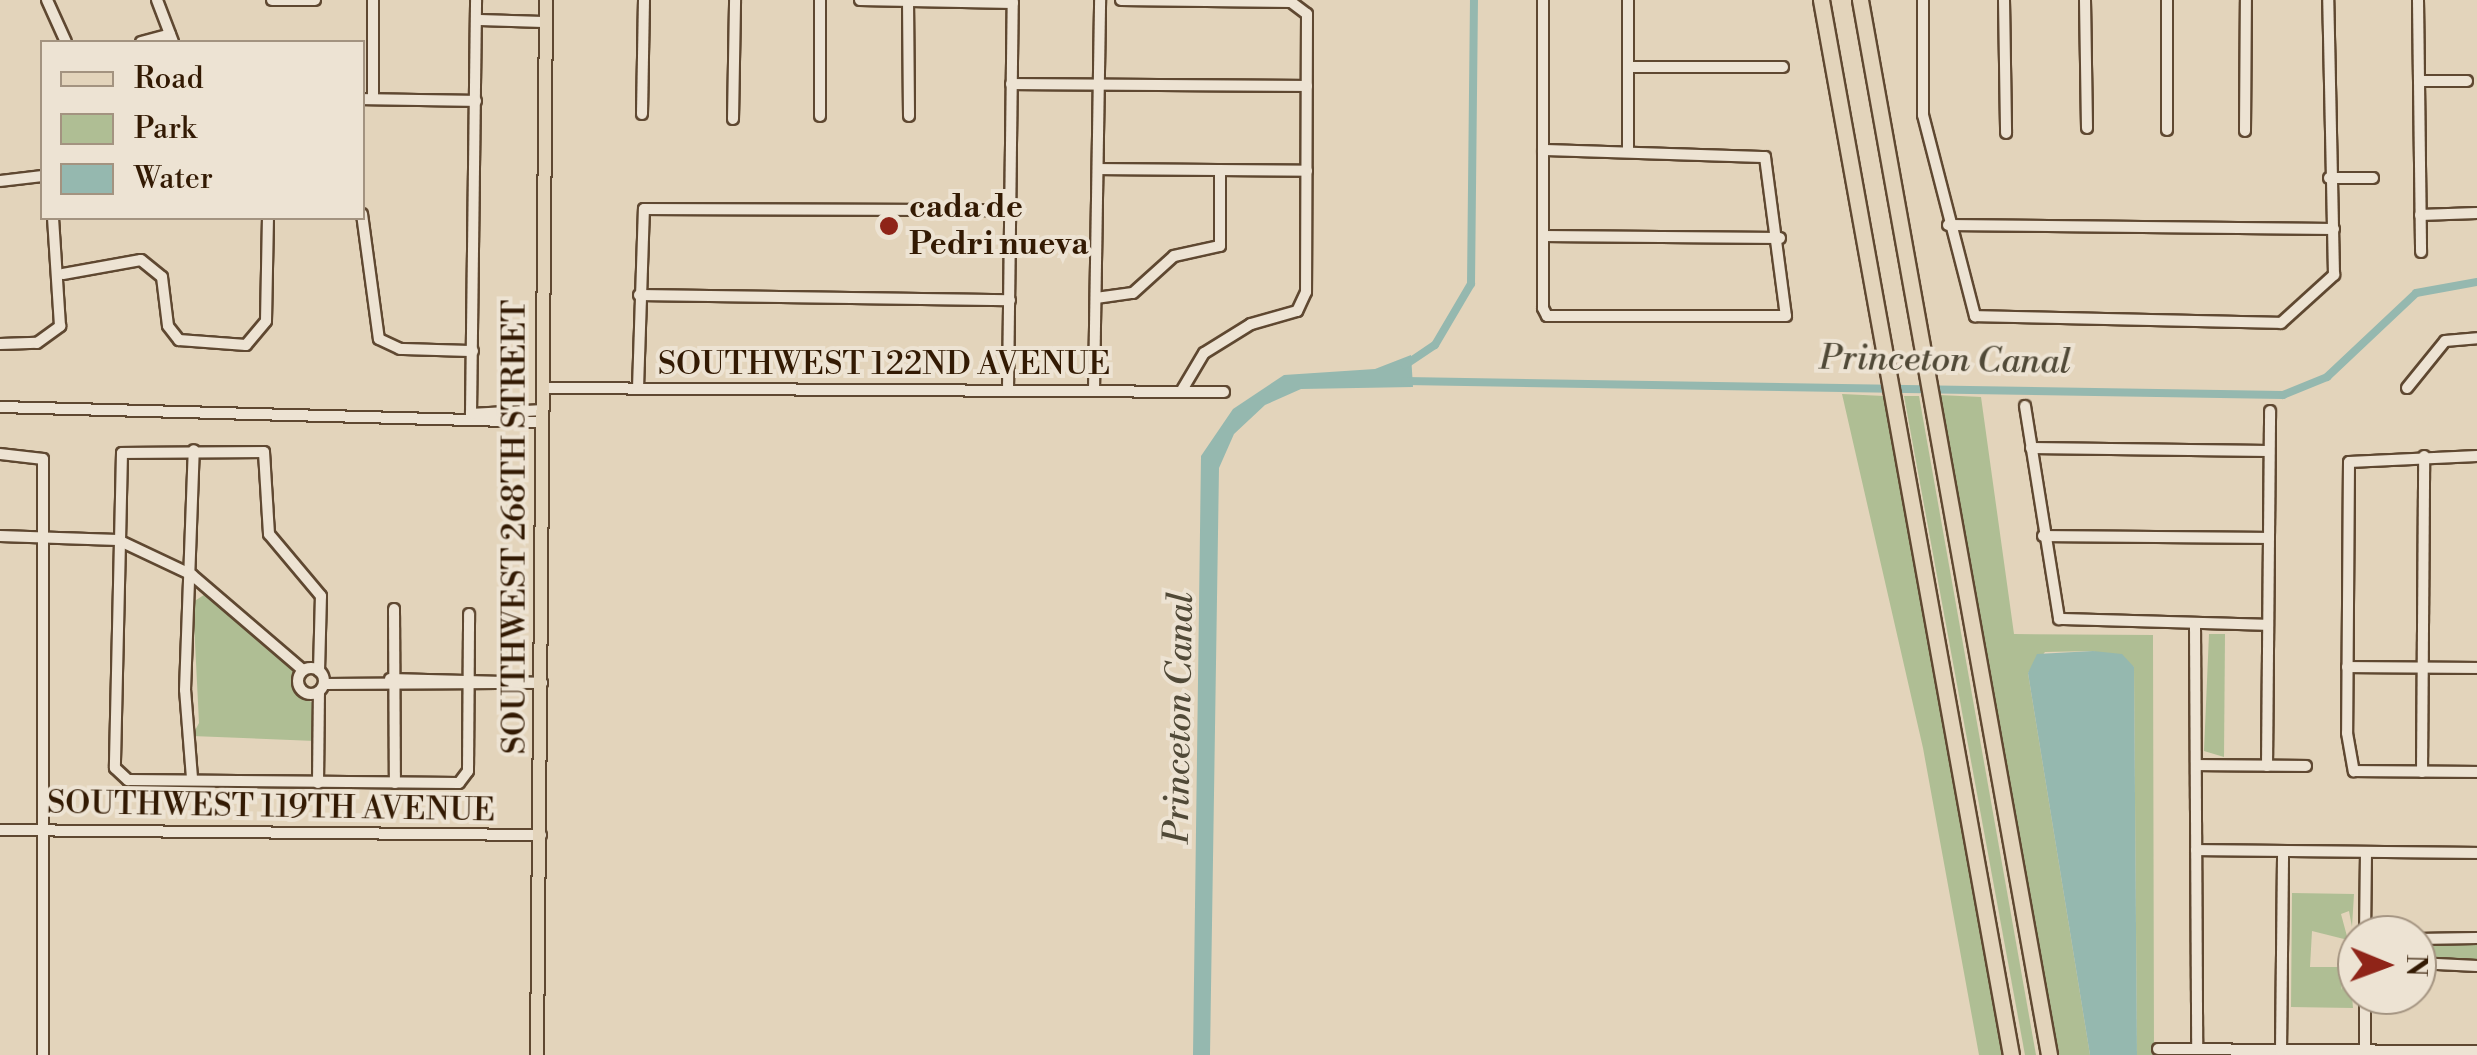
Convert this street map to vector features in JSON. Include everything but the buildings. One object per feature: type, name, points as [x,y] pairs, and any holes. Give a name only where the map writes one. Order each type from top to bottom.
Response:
[{"type":"highway","points":[[1821,0],[2011,1055]]},
{"type":"highway","points":[[1860,0],[2049,1055]]},
{"type":"main road","name":"SOUTHWEST 268TH STREET","points":[[538,1055],[546,0]]},
{"type":"street","points":[[48,0],[65,40]]},
{"type":"street","points":[[156,0],[172,38]]},
{"type":"street","points":[[272,0],[316,0]]},
{"type":"street","points":[[373,0],[368,99],[476,101]]},
{"type":"street","points":[[471,414],[476,0]]},
{"type":"street","points":[[642,114],[644,0]]},
{"type":"street","points":[[732,118],[735,0]]},
{"type":"street","points":[[820,0],[820,116]]},
{"type":"street","points":[[860,0],[1013,2],[1008,390]]},
{"type":"street","points":[[908,0],[909,116]]},
{"type":"street","points":[[1094,390],[1100,0]]},
{"type":"street","points":[[1121,0],[1302,7],[1307,86],[1302,302],[1204,353],[1182,390]]},
{"type":"street","points":[[1543,0],[1543,150],[1543,236],[1547,316],[1786,316],[1780,238],[1765,158],[1543,150]]},
{"type":"street","points":[[1628,0],[1628,151]]},
{"type":"street","points":[[1922,0],[1923,114],[1970,310],[1982,320],[2281,323],[2332,280],[2328,0]]},
{"type":"street","points":[[2004,0],[2006,134]]},
{"type":"street","points":[[2086,0],[2087,128]]},
{"type":"street","points":[[2167,0],[2167,130]]},
{"type":"street","points":[[2246,0],[2246,132]]},
{"type":"street","points":[[2418,0],[2420,252]]},
{"type":"street","points":[[477,20],[546,22]]},
{"type":"street","points":[[1628,67],[1783,67]]},
{"type":"street","points":[[2419,81],[2468,82]]},
{"type":"street","points":[[1012,84],[1307,86]]},
{"type":"street","points":[[1098,169],[1307,171]]},
{"type":"street","points":[[1096,298],[1133,293],[1174,256],[1220,246],[1220,170]]},
{"type":"street","points":[[0,181],[40,176]]},
{"type":"street","points":[[2329,178],[2373,178]]},
{"type":"street","points":[[638,388],[644,209],[1010,210]]},
{"type":"street","points":[[2420,215],[2477,214]]},
{"type":"street","points":[[0,344],[52,336],[63,274],[53,220]]},
{"type":"street","points":[[63,274],[141,260],[162,277],[168,326],[179,340],[246,345],[266,321],[268,220]]},
{"type":"street","points":[[363,220],[379,339],[400,350],[472,351]]},
{"type":"street","points":[[1948,225],[2334,228]]},
{"type":"street","points":[[1543,236],[1780,238]]},
{"type":"street","points":[[639,295],[1010,300]]},
{"type":"street","points":[[2408,388],[2443,343],[2477,338]]},
{"type":"street","name":"SOUTHWEST 122ND AVENUE","points":[[543,388],[1224,392]]},
{"type":"street","points":[[2025,406],[2059,619],[2268,625]]},
{"type":"street","points":[[0,407],[543,416]]},
{"type":"street","points":[[2267,766],[2270,411]]},
{"type":"street","points":[[2031,448],[2269,450]]},
{"type":"street","points":[[192,778],[194,450]]},
{"type":"street","points":[[318,784],[321,596],[269,534],[264,452],[122,454],[115,768],[139,780],[192,778],[318,784],[465,778],[469,614]]},
{"type":"street","points":[[0,454],[43,459],[43,1055]]},
{"type":"street","points":[[2477,456],[2356,456],[2349,464],[2347,667],[2352,770],[2477,772]]},
{"type":"street","points":[[2422,772],[2424,456]]},
{"type":"street","points":[[0,536],[118,540],[192,575],[321,682]]},
{"type":"street","points":[[2043,536],[2269,538]]},
{"type":"street","points":[[394,610],[394,782]]},
{"type":"street","points":[[2195,625],[2197,1049]]},
{"type":"street","points":[[2347,667],[2477,668]]},
{"type":"street","points":[[304,670],[300,689],[321,682],[542,683]]},
{"type":"street","points":[[2196,765],[2306,766]]},
{"type":"street","name":"SOUTHWEST 119TH AVENUE","points":[[0,830],[540,834]]},
{"type":"street","points":[[2196,850],[2477,853]]},
{"type":"street","points":[[2282,1050],[2283,851]]},
{"type":"street","points":[[2365,915],[2366,852]]},
{"type":"street","points":[[2437,939],[2477,938]]},
{"type":"street","points":[[2437,964],[2477,966]]},
{"type":"street","points":[[2365,1015],[2365,1053]]},
{"type":"street","points":[[2158,1049],[2477,1051]]},
{"type":"green space","points":[[1842,394],[1884,396],[2003,1055],[1979,1055],[1923,748]]},
{"type":"green space","points":[[1939,395],[1981,397],[2014,634],[2153,635],[2154,1055],[2137,1055],[2134,667],[2093,651],[2045,652],[2028,673],[2090,1055],[2057,1055]]},
{"type":"green space","points":[[1904,396],[1919,396],[2036,1055],[2025,1055]]},
{"type":"green space","points":[[207,593],[294,668],[293,689],[314,704],[315,741],[192,736],[199,723],[193,602]]},
{"type":"green space","points":[[2209,634],[2225,634],[2224,757],[2204,751]]},
{"type":"green space","points":[[2292,893],[2354,894],[2353,915],[2349,911],[2337,915],[2337,937],[2312,931],[2310,967],[2337,967],[2337,1008],[2291,1007]]},
{"type":"green space","points":[[2477,941],[2477,963],[2437,960],[2437,943]]},
{"type":"water","name":"Princeton Canal","points":[[1411,355],[1413,387],[1301,389],[1265,405],[1234,434],[1219,468],[1210,1055],[1193,1055],[1201,456],[1233,409],[1284,375],[1375,369]]},
{"type":"water","points":[[2037,654],[2122,654],[2134,667],[2137,1055],[2090,1055],[2028,673]]},
{"type":"waterway","name":"Princeton Canal","points":[[1405,365],[1435,345],[1471,284],[1474,0]]},
{"type":"waterway","name":"Princeton Canal","points":[[1405,381],[2283,395],[2327,377],[2416,293],[2477,282]]},
{"type":"place","name":"cada de Pedri nueva","points":[[889,226]]}]
